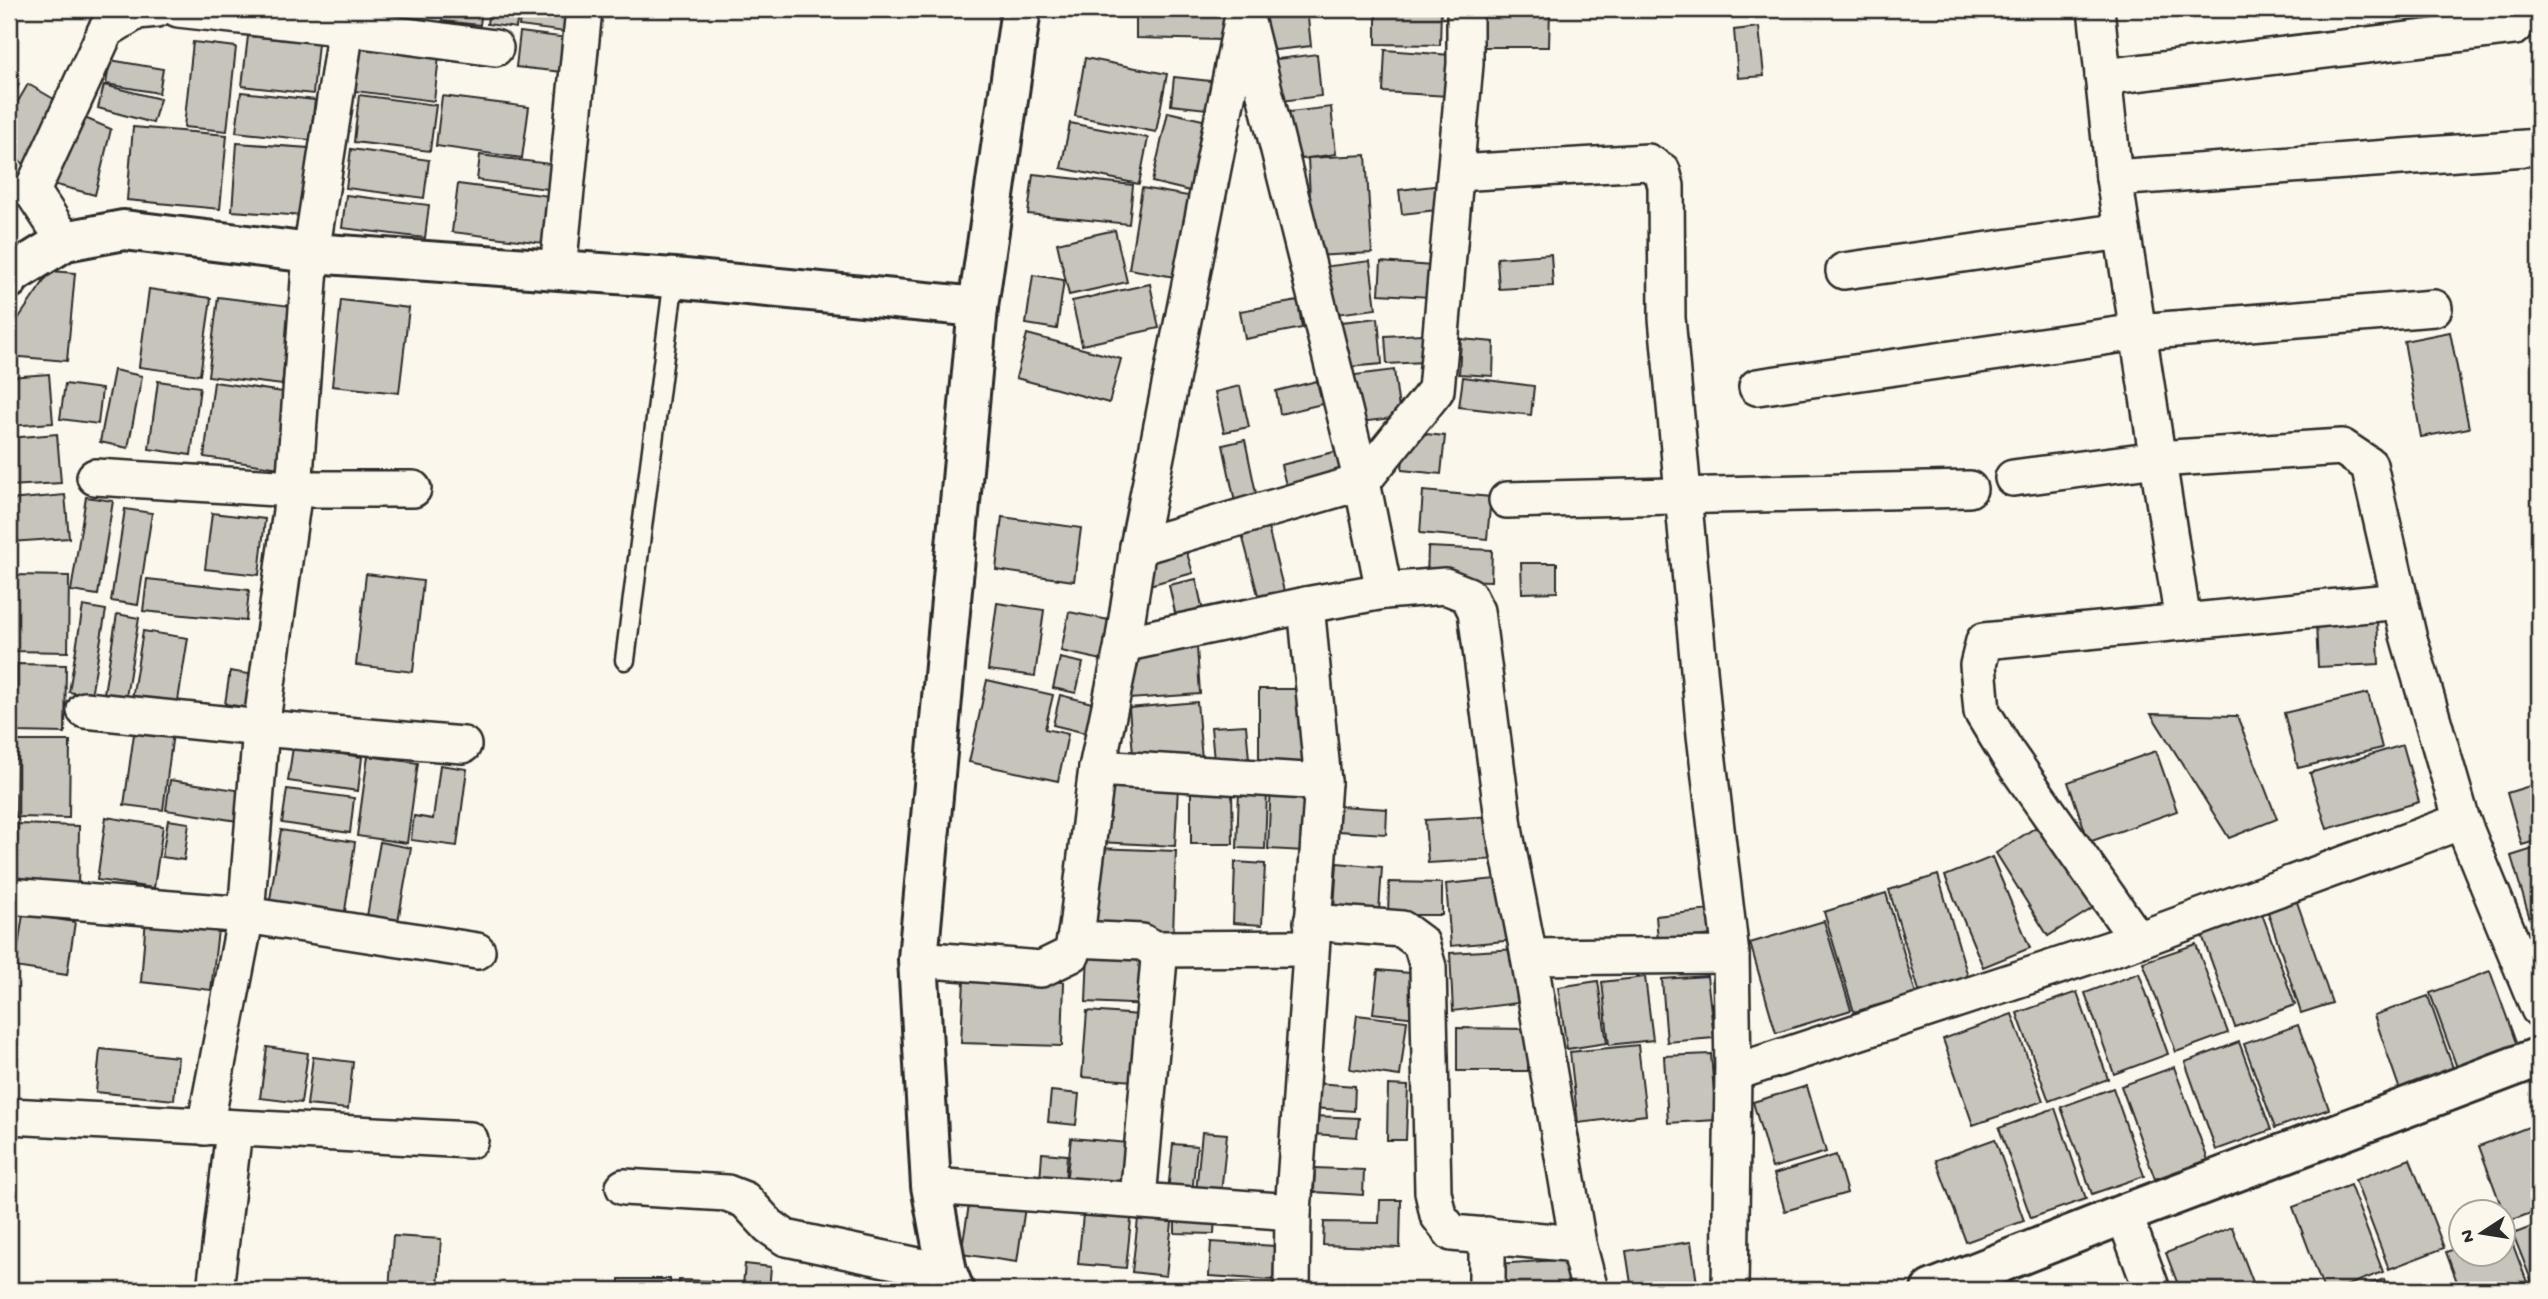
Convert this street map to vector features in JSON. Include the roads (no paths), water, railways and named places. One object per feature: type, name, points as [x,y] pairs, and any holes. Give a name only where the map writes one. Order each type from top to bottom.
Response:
[{"type":"street","points":[[65,241],[20,179],[106,30],[137,11],[157,9]]},
{"type":"street","points":[[178,9],[348,18],[495,48]]},
{"type":"street","points":[[558,270],[584,9]]},
{"type":"street","points":[[624,1187],[727,1193],[745,1200],[769,1226],[786,1238],[951,1281],[931,1186],[918,959],[978,307],[1021,9]]},
{"type":"street","points":[[1138,547],[1362,482],[1436,390],[1465,64],[1465,9]]},
{"type":"street","points":[[2096,9],[2114,178],[2183,622]]},
{"type":"street","points":[[918,959],[1041,969],[1072,954],[1097,768],[1244,10]]},
{"type":"street","points":[[1244,10],[1362,482],[1384,591]]},
{"type":"street","points":[[215,1290],[219,1128],[246,915],[261,728],[294,489],[311,253],[348,18]]},
{"type":"street","points":[[2103,77],[2515,27]]},
{"type":"street","points":[[2114,178],[2539,147]]},
{"type":"street","points":[[1456,173],[1648,162],[1662,171],[1666,186],[1667,317],[1705,735],[1731,955],[1734,1073],[1730,1290]]},
{"type":"street","points":[[9,279],[12,274],[65,241],[124,230],[311,253],[674,278],[978,307]]},
{"type":"street","points":[[1844,271],[2122,231]]},
{"type":"street","points":[[1757,387],[2138,332],[2434,308]]},
{"type":"street","points":[[2013,478],[2157,459],[2342,447],[2370,465],[2400,601],[2462,821],[2539,1009]]},
{"type":"street","points":[[95,477],[294,489],[413,489]]},
{"type":"street","points":[[1507,499],[1969,489]]},
{"type":"street","points":[[1122,643],[1384,591],[1445,586],[1468,595],[1476,611],[1505,834],[1578,1244],[1590,1290]]},
{"type":"street","points":[[2138,940],[2007,753],[1982,712],[1978,665],[1984,641],[2400,601]]},
{"type":"street","points":[[1292,1290],[1293,1212],[1323,782],[1306,605]]},
{"type":"street","points":[[85,710],[463,745]]},
{"type":"street","points":[[1097,768],[1323,782]]},
{"type":"street","points":[[1734,1073],[2138,940],[2462,821]]},
{"type":"street","points":[[9,896],[246,915],[477,951]]},
{"type":"street","points":[[1075,939],[1142,942],[1154,948],[1402,929],[1421,943],[1428,967],[1433,1192],[1438,1215],[1452,1233],[1578,1244]]},
{"type":"street","points":[[1138,1199],[1159,959],[1154,948]]},
{"type":"street","points":[[1529,957],[1731,955]]},
{"type":"street","points":[[1931,1290],[2539,1057]]},
{"type":"street","points":[[9,1116],[470,1140]]},
{"type":"street","points":[[931,1186],[1293,1212]]},
{"type":"street","points":[[2124,1214],[2152,1290]]},
{"type":"street","points":[[1487,1235],[1487,1290]]},
{"type":"lane","points":[[625,660],[674,278]]}]
